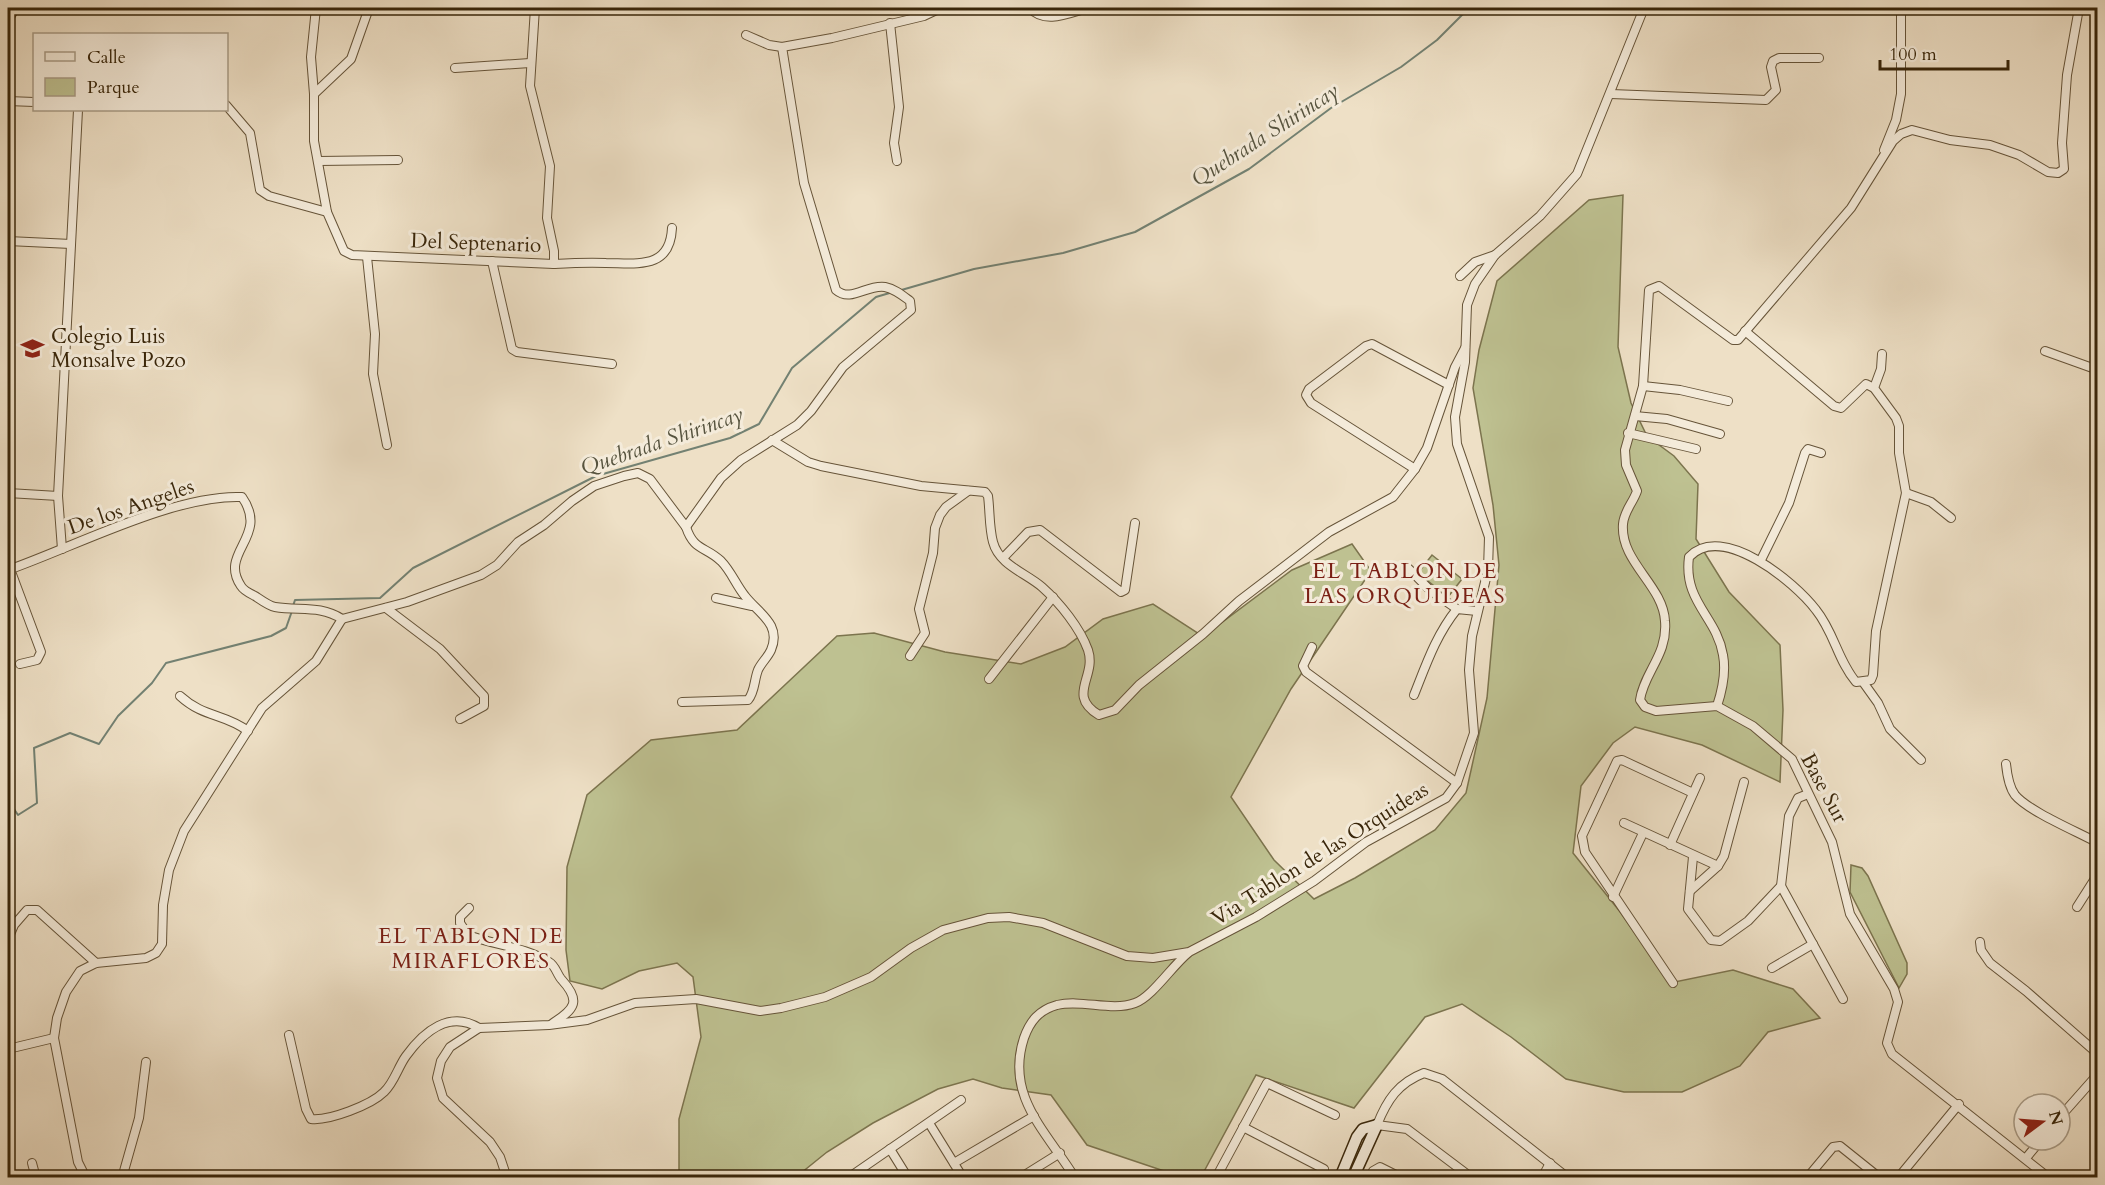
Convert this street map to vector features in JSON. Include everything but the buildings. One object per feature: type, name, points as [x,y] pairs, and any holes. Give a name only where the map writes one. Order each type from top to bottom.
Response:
[{"type":"street","points":[[228,107],[250,133],[260,190],[268,196],[327,213],[312,118],[314,94],[311,57],[316,8]]},
{"type":"street","points":[[314,94],[351,59],[369,8]]},
{"type":"street","name":"Del Septenario","points":[[327,213],[344,251],[351,255],[554,264],[555,251],[547,218],[550,166],[530,86],[535,8]]},
{"type":"street","points":[[746,35],[769,45],[782,47],[832,38],[924,16],[941,8]]},
{"type":"street","points":[[1030,8],[1043,16],[1057,17],[1088,8]]},
{"type":"street","name":"Via Tablon de las Orquideas","points":[[479,1028],[549,1025],[587,1020],[645,1003],[696,999],[760,1011],[808,1002],[872,977],[911,948],[943,930],[988,918],[1009,916],[1043,923],[1127,956],[1153,958],[1189,952],[1256,917],[1314,881],[1366,842],[1434,807],[1446,798],[1457,783],[1474,733],[1470,670],[1472,636],[1488,570],[1489,537],[1457,444],[1455,417],[1466,347],[1467,304],[1474,284],[1495,255],[1540,216],[1577,174],[1644,8]]},
{"type":"street","points":[[1881,157],[1896,120],[1901,94],[1901,8]]},
{"type":"street","points":[[1745,331],[1834,406],[1841,408],[1866,384],[1874,388],[1896,418],[1899,426],[1900,462],[1906,493],[1876,631],[1873,675],[1871,680],[1856,682],[1848,673],[1835,641],[1816,609],[1761,560],[1723,547],[1703,546],[1689,557],[1688,582],[1723,654],[1724,670],[1717,706],[1656,711],[1645,706],[1640,700],[1642,689],[1661,654],[1665,621],[1660,603],[1626,547],[1623,536],[1625,513],[1637,490],[1626,465],[1628,433],[1643,387],[1649,290],[1659,286],[1733,340],[1738,340],[1745,331],[1851,208],[1893,141],[1901,134],[1912,130],[1950,140],[1990,146],[2019,155],[2048,172],[2058,173],[2064,169],[2062,143],[2067,75],[2079,8]]},
{"type":"street","points":[[8,20],[13,12]]},
{"type":"street","points":[[890,23],[899,107],[894,143],[897,161]]},
{"type":"street","points":[[686,527],[722,478],[741,460],[797,425],[811,411],[843,367],[912,310],[910,301],[896,290],[874,287],[851,296],[842,295],[836,290],[804,183],[782,47]]},
{"type":"street","points":[[1611,94],[1766,100],[1776,90],[1771,67],[1773,61],[1779,58],[1819,58]]},
{"type":"street","points":[[455,68],[530,63]]},
{"type":"street","points":[[8,101],[33,102]]},
{"type":"street","points":[[62,549],[58,496],[78,111]]},
{"type":"street","points":[[318,161],[398,160]]},
{"type":"street","points":[[554,264],[641,265],[658,258],[667,250],[671,241],[672,228]]},
{"type":"street","points":[[8,241],[71,244]]},
{"type":"street","points":[[1460,276],[1475,262],[1495,255]]},
{"type":"street","points":[[367,257],[375,334],[373,374],[387,445]]},
{"type":"street","points":[[492,261],[512,349],[517,352],[563,360],[612,364]]},
{"type":"street","points":[[1415,469],[1311,403],[1306,395],[1309,389],[1366,346],[1372,344],[1449,385]]},
{"type":"street","points":[[772,440],[808,462],[821,466],[921,486],[985,492],[988,496],[993,543],[1003,558],[1053,597],[1089,654],[1083,694],[1084,703],[1099,715],[1115,710],[1139,685],[1203,634],[1239,601],[1329,532],[1393,497],[1415,469],[1427,448],[1459,357],[1466,347]]},
{"type":"street","points":[[2045,351],[2097,370]]},
{"type":"street","points":[[1874,388],[1881,369],[1882,354]]},
{"type":"street","points":[[1643,387],[1680,390],[1728,401]]},
{"type":"street","points":[[1635,416],[1667,419],[1720,434]]},
{"type":"street","points":[[1628,433],[1696,449]]},
{"type":"street","points":[[1761,560],[1789,503],[1805,453],[1808,449],[1821,453]]},
{"type":"street","points":[[86,1178],[75,1146],[54,1038],[57,1018],[66,992],[80,971],[96,963],[146,958],[156,953],[162,944],[163,905],[169,870],[177,844],[262,708],[316,661],[342,619],[386,608],[482,575],[497,565],[523,537],[544,525],[594,486],[638,473],[650,479],[686,527],[695,546],[721,561],[754,606],[770,622],[774,636],[771,650],[758,669],[752,696],[739,702],[682,702]]},
{"type":"street","points":[[910,656],[925,633],[919,603],[940,515],[969,490]]},
{"type":"street","points":[[8,493],[58,496]]},
{"type":"street","points":[[1906,493],[1931,502],[1951,518]]},
{"type":"street","name":"De los Angeles","points":[[9,569],[160,512],[222,496],[242,497],[250,508],[252,527],[236,556],[234,572],[241,588],[273,607],[311,608],[331,612],[342,619]]},
{"type":"street","points":[[1003,558],[1028,532],[1040,530],[1121,592],[1125,590],[1136,523]]},
{"type":"street","points":[[1407,567],[1431,591],[1457,609],[1477,612]]},
{"type":"street","points":[[9,569],[41,652],[37,660],[20,664]]},
{"type":"street","points":[[989,679],[1053,597]]},
{"type":"street","points":[[716,598],[754,606]]},
{"type":"street","points":[[386,608],[441,649],[483,696],[484,706],[460,719]]},
{"type":"street","points":[[1414,695],[1432,650],[1457,609]]},
{"type":"street","points":[[1312,647],[1303,666],[1306,672],[1457,783]]},
{"type":"street","points":[[1863,682],[1878,703],[1890,729],[1922,760]]},
{"type":"street","points":[[180,696],[194,708],[234,720],[248,731]]},
{"type":"street","name":"Base Sur","points":[[1717,706],[1753,726],[1792,759],[1832,842],[1850,914],[1894,989],[1898,1002],[1887,1043],[1893,1054],[1901,1061],[1959,1104]]},
{"type":"street","points":[[1673,983],[1613,897],[1582,844],[1582,836],[1613,764],[1622,760],[1693,793]]},
{"type":"street","points":[[2006,764],[2007,775],[2014,794],[2026,804],[2097,843]]},
{"type":"street","points":[[1670,845],[1700,778]]},
{"type":"street","points":[[1690,891],[1718,866],[1724,856],[1744,782]]},
{"type":"street","points":[[1808,794],[1798,798],[1789,816],[1781,886],[1843,999]]},
{"type":"street","points":[[1624,823],[1693,857],[1718,866]]},
{"type":"street","points":[[1613,897],[1643,833]]},
{"type":"street","points":[[1693,857],[1688,909],[1711,940],[1716,942],[1748,921],[1781,886]]},
{"type":"street","points":[[2077,908],[2097,874]]},
{"type":"street","points":[[469,908],[460,918],[460,923],[468,934],[550,962],[568,985],[574,994],[573,1006],[568,1014],[549,1025]]},
{"type":"street","points":[[8,939],[20,917],[27,910],[37,910],[96,963]]},
{"type":"street","points":[[1980,942],[1981,950],[1990,963],[2026,991],[2097,1054]]},
{"type":"street","points":[[1772,968],[1813,944]]},
{"type":"street","points":[[1075,1178],[1034,1116],[1020,1089],[1018,1059],[1028,1027],[1035,1016],[1056,1005],[1072,1003],[1120,1006],[1136,1003],[1189,952]]},
{"type":"street","points":[[289,1035],[306,1109],[311,1119],[321,1120],[370,1102],[385,1092],[406,1056],[435,1028],[451,1020],[467,1021],[479,1028],[450,1047],[441,1061],[437,1078],[443,1098],[490,1143],[500,1157],[507,1178]]},
{"type":"street","points":[[8,1048],[54,1038]]},
{"type":"street","points":[[122,1178],[139,1118],[146,1062]]},
{"type":"street","points":[[1353,1178],[1397,1088],[1424,1073],[1442,1079],[1568,1178]]},
{"type":"street","points":[[2072,1103],[2097,1074]]},
{"type":"street","points":[[1222,1176],[1243,1127],[1267,1083],[1335,1115]]},
{"type":"street","points":[[850,1177],[961,1100]]},
{"type":"street","points":[[1898,1178],[1959,1104],[2049,1178]]},
{"type":"street","points":[[954,1163],[1034,1116]]},
{"type":"street","points":[[929,1123],[963,1178]]},
{"type":"street","points":[[1340,1178],[1357,1137],[1363,1129],[1377,1125],[1407,1129],[1472,1178]]},
{"type":"street","points":[[1243,1127],[1324,1169]]},
{"type":"street","points":[[1807,1178],[1833,1147],[1840,1146],[1880,1178]]},
{"type":"street","points":[[890,1149],[908,1178]]},
{"type":"street","points":[[2026,1158],[2031,1152]]},
{"type":"street","points":[[1020,1178],[1060,1153]]},
{"type":"street","points":[[32,1163],[36,1178]]},
{"type":"street","points":[[1542,1178],[1550,1163]]},
{"type":"street","points":[[1371,1174],[1380,1167],[1402,1178]]},
{"type":"green space","points":[[1623,195],[1618,347],[1631,403],[1647,436],[1674,456],[1698,484],[1696,539],[1729,592],[1780,645],[1783,710],[1780,782],[1702,745],[1635,727],[1613,743],[1581,786],[1573,853],[1621,913],[1670,983],[1733,970],[1793,989],[1820,1018],[1768,1032],[1740,1066],[1682,1092],[1624,1092],[1566,1079],[1511,1037],[1462,1004],[1425,1017],[1354,1108],[1256,1075],[1201,1177],[1170,1173],[1087,1145],[1051,1095],[1002,1088],[973,1079],[938,1089],[873,1123],[827,1152],[796,1177],[679,1178],[679,1119],[701,1037],[693,977],[677,963],[639,971],[602,989],[570,981],[566,950],[567,867],[587,795],[651,740],[737,730],[837,636],[874,633],[945,652],[1021,664],[1065,647],[1103,619],[1153,604],[1199,634],[1221,623],[1292,570],[1352,544],[1371,571],[1291,689],[1231,797],[1274,860],[1314,899],[1355,878],[1435,830],[1466,793],[1487,698],[1499,565],[1493,505],[1473,388],[1479,350],[1497,281],[1589,200]]},
{"type":"green space","points":[[1432,555],[1462,579],[1448,597],[1418,573]]},
{"type":"green space","points":[[1851,865],[1862,868],[1868,876],[1907,963],[1907,974],[1899,988],[1850,892]]},
{"type":"waterway","name":"Quebrada Shirincay","points":[[898,291],[974,269],[1063,253],[1135,232],[1249,169],[1331,108],[1401,67],[1437,40],[1469,8]]},
{"type":"waterway","name":"Quebrada Shirincay","points":[[293,606],[295,600],[380,598],[413,568],[596,476],[730,438],[759,424],[792,368],[876,297],[893,292]]},
{"type":"waterway","name":"Quebrada Shirincay","points":[[8,800],[18,815],[37,803],[34,748],[70,733],[99,744],[118,716],[152,683],[166,663],[271,636],[286,628],[292,611]]},
{"type":"place","name":"Colegio Luis Monsalve Pozo","points":[[33,348]]},
{"type":"district","name":"EL TABLON DE LAS ORQUIDEAS","points":[[1405,584]]},
{"type":"district","name":"EL TABLON DE MIRAFLORES","points":[[471,948]]}]
